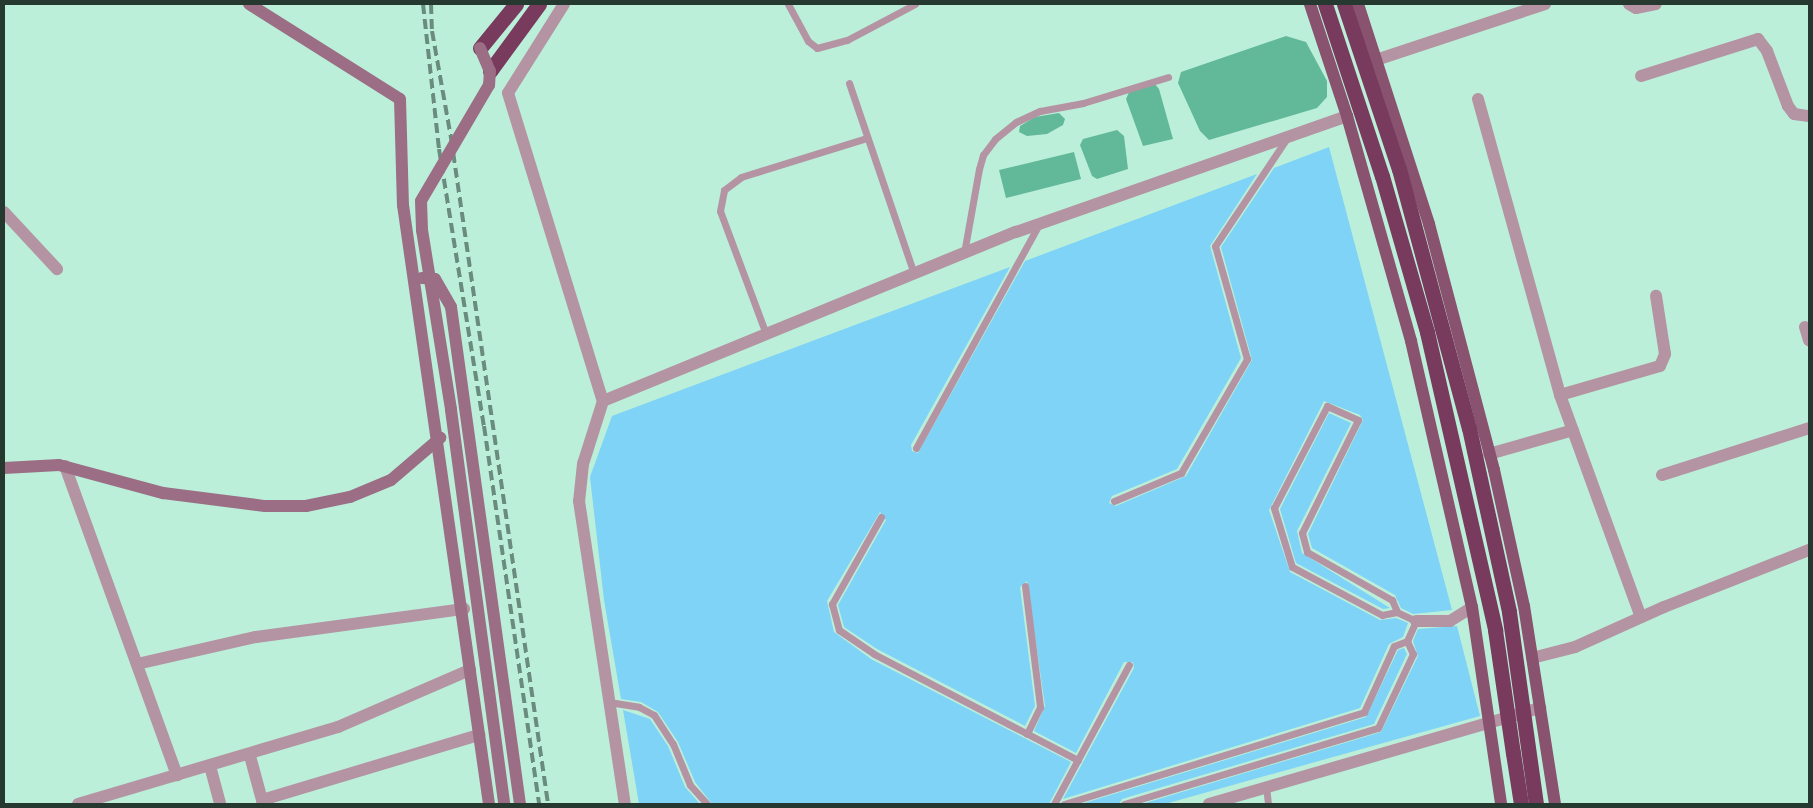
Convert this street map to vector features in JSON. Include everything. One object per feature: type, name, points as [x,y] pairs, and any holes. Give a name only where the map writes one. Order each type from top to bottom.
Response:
[{"type":"highway","points":[[480,48],[516,4]]},
{"type":"highway","points":[[490,71],[539,4]]},
{"type":"highway","points":[[1325,4],[1382,176],[1427,332],[1495,630],[1521,804]]},
{"type":"highway","points":[[1344,4],[1399,169],[1469,428],[1508,612],[1536,804]]},
{"type":"main road","points":[[1310,4],[1347,116],[1411,341],[1472,607],[1501,804]]},
{"type":"main road","points":[[1358,4],[1378,59],[1435,243],[1489,454],[1524,606],[1555,804]]},
{"type":"street","points":[[249,4],[400,99],[403,206],[440,438],[489,804]]},
{"type":"street","points":[[564,4],[508,93],[603,401],[582,464],[578,501],[625,804]]},
{"type":"street","points":[[1378,59],[1544,4]]},
{"type":"street","points":[[1629,4],[1645,8],[1656,4]]},
{"type":"street","points":[[1641,76],[1758,39],[1767,51],[1788,106],[1794,114],[1809,116]]},
{"type":"street","points":[[480,48],[490,71],[489,85],[480,106],[430,184],[422,210],[428,282],[451,410],[504,804]]},
{"type":"street","points":[[1478,99],[1560,395],[1640,617]]},
{"type":"street","points":[[603,401],[1040,223],[1347,116]]},
{"type":"street","points":[[4,212],[57,269]]},
{"type":"street","points":[[414,277],[435,279],[444,288],[451,307],[520,804]]},
{"type":"street","points":[[1560,395],[1660,366],[1666,354],[1656,296]]},
{"type":"street","points":[[1806,327],[1809,340]]},
{"type":"street","points":[[1662,475],[1809,428]]},
{"type":"street","points":[[1489,454],[1573,430]]},
{"type":"street","points":[[4,468],[39,464],[65,466],[163,493],[265,506],[306,506],[350,497],[390,480],[440,438]]},
{"type":"street","points":[[65,466],[178,775]]},
{"type":"street","points":[[1532,658],[1575,647],[1640,617],[1809,550]]},
{"type":"street","points":[[1416,621],[1450,622],[1472,607]]},
{"type":"street","points":[[137,664],[256,637],[464,610]]},
{"type":"street","points":[[78,804],[250,756],[338,727],[470,670]]},
{"type":"street","points":[[1209,804],[1489,721],[1540,708]]},
{"type":"street","points":[[250,756],[262,802],[479,735]]},
{"type":"street","points":[[210,766],[220,804]]},
{"type":"lane","points":[[788,4],[808,41],[817,48],[847,40],[915,4]]},
{"type":"lane","points":[[964,253],[981,162],[995,139],[1016,122],[1040,111],[1083,103],[1168,77]]},
{"type":"lane","points":[[849,83],[914,274]]},
{"type":"lane","points":[[1114,501],[1181,473],[1247,359],[1215,246],[1288,136]]},
{"type":"lane","points":[[766,334],[720,211],[724,190],[741,177],[867,138]]},
{"type":"lane","points":[[916,448],[1040,223]]},
{"type":"lane","points":[[1064,804],[1364,712],[1394,646],[1407,640],[1416,621],[1397,612],[1382,615],[1292,567],[1274,508],[1327,406],[1358,420],[1302,533],[1308,552],[1392,600],[1397,612]]},
{"type":"lane","points":[[881,517],[832,604],[839,630],[874,654],[1078,760]]},
{"type":"lane","points":[[1025,586],[1040,707],[1027,734]]},
{"type":"lane","points":[[1124,804],[1378,728],[1413,654],[1407,640]]},
{"type":"lane","points":[[1054,804],[1129,665]]},
{"type":"lane","points":[[610,702],[639,707],[654,716],[673,744],[690,785],[707,804]]},
{"type":"lane","points":[[1266,787],[1268,804]]},
{"type":"shaded area","points":[[1286,36],[1306,42],[1327,81],[1327,97],[1317,108],[1209,140],[1200,131],[1178,83],[1181,72]]},
{"type":"shaded area","points":[[1154,83],[1159,89],[1173,139],[1143,146],[1126,99],[1130,90]]},
{"type":"shaded area","points":[[1059,113],[1065,119],[1063,125],[1047,134],[1027,136],[1019,132],[1020,126],[1035,117]]},
{"type":"shaded area","points":[[1117,130],[1124,136],[1128,169],[1097,179],[1092,176],[1080,145],[1083,139]]},
{"type":"shaded area","points":[[1074,152],[1081,179],[1006,198],[999,170]]},
{"type":"building","points":[[1329,147],[1452,610],[1413,614],[1401,608],[1395,595],[1312,548],[1308,534],[1363,420],[1360,415],[1324,401],[1269,510],[1290,572],[1380,620],[1396,618],[1408,623],[1403,637],[1389,644],[1360,708],[1063,799],[1134,668],[1133,662],[1124,662],[1076,753],[1034,731],[1045,706],[1027,581],[1020,587],[1035,706],[1025,726],[877,649],[844,627],[838,605],[886,520],[880,512],[827,601],[834,632],[871,659],[1071,762],[1049,804],[712,804],[695,782],[678,742],[658,712],[641,702],[621,699],[604,600],[590,477],[612,416],[1010,267],[911,445],[912,451],[918,453],[1025,261],[1257,174],[1210,246],[1241,358],[1177,469],[1112,496],[1109,503],[1116,506],[1186,476],[1252,360],[1221,247],[1274,168]]},
{"type":"building","points":[[1329,413],[1351,423],[1297,531],[1302,553],[1390,608],[1383,609],[1296,563],[1280,509]]},
{"type":"building","points":[[1457,626],[1480,716],[1165,804],[1142,804],[1381,732],[1418,656],[1413,641],[1418,629]]},
{"type":"building","points":[[1404,648],[1407,654],[1374,724],[1122,799],[1119,804],[1081,804],[1366,717],[1398,650]]},
{"type":"building","points":[[623,710],[650,719],[668,746],[685,787],[700,804],[639,804]]},
{"type":"railway","points":[[423,4],[439,149],[484,426],[539,804]]},
{"type":"railway","points":[[431,4],[432,31],[451,138],[548,804]]}]
